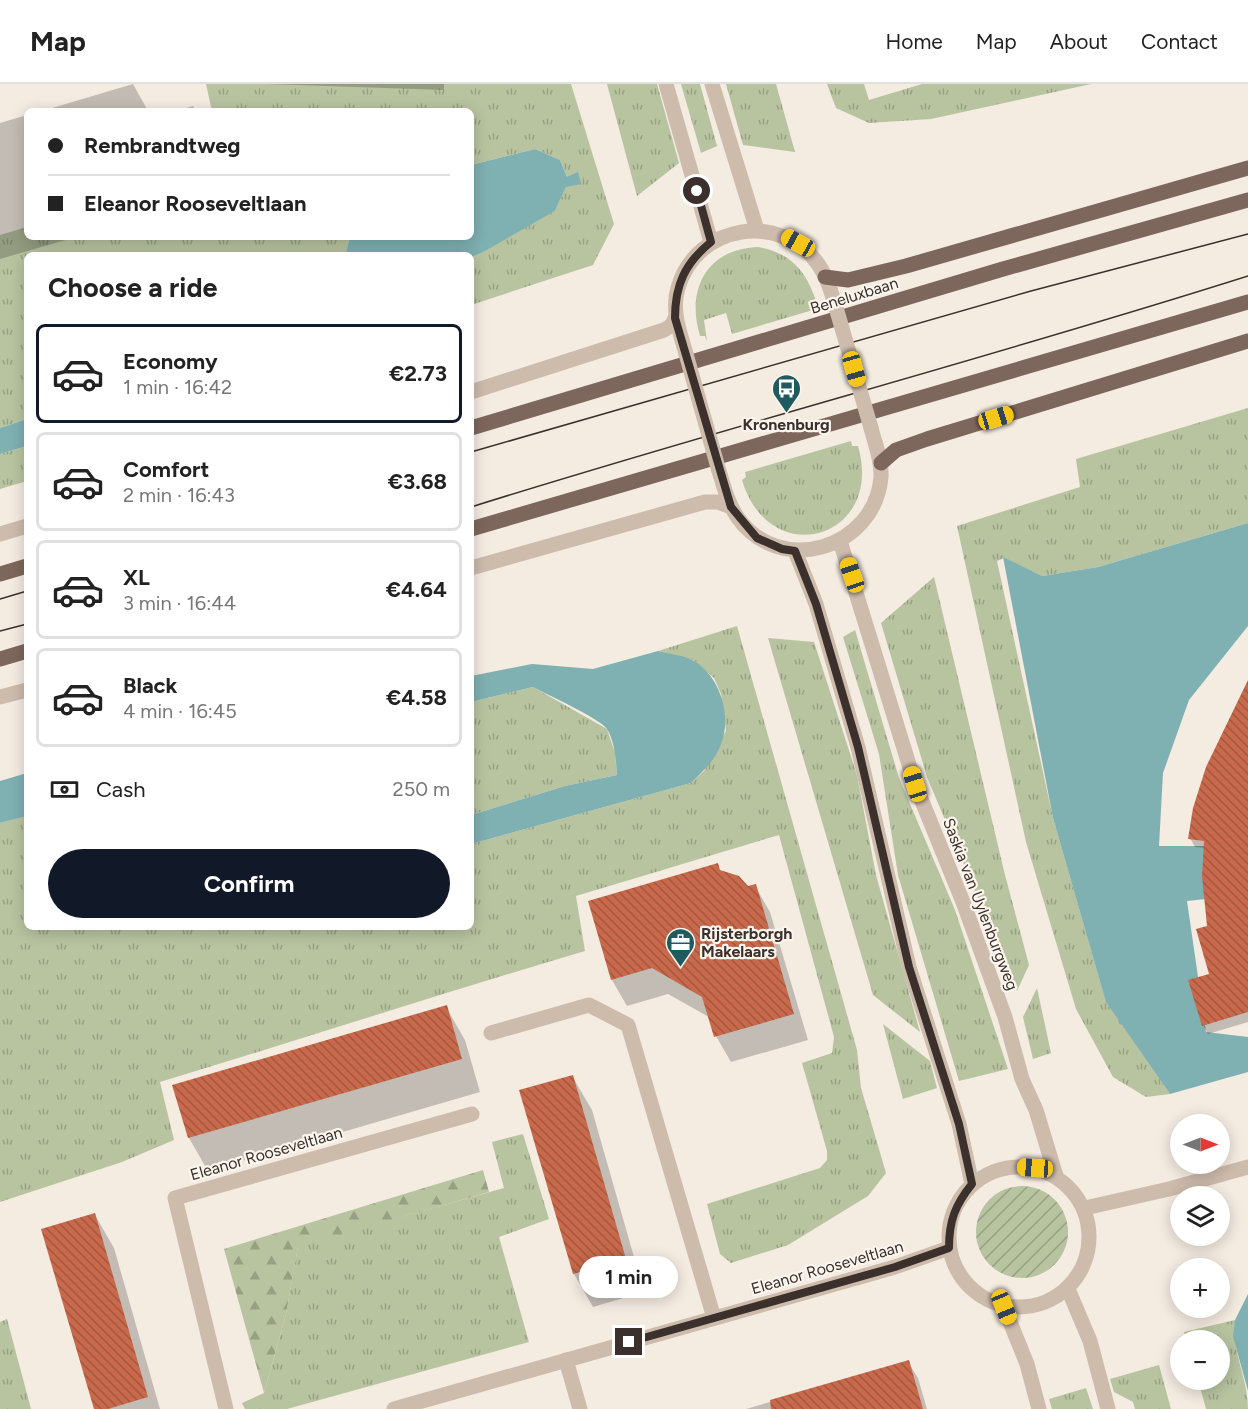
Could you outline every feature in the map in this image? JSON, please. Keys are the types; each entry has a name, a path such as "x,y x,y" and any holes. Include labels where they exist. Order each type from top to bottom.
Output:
{"main road":[{"path":"825,277 848,280 906,266 1248,168"},
{"name":"Beneluxbaan","path":"474,427 992,272 1248,200"},
{"path":"474,528 1248,302"},
{"path":"880,463 896,450 927,439 1248,341"},
{"path":"0,574 24,567"},
{"path":"0,659 24,652"}],"street":[{"path":"666,84 711,242"},
{"path":"712,84 757,230"},
{"path":"757,230 778,234 798,243 818,264 825,277 837,311 880,463 880,478 872,508 853,532 840,541 818,549 795,551 782,549 757,538 742,524 731,507 675,318 677,289 682,275 700,251 711,242 733,232 757,230"},
{"path":"474,391 664,330 672,324 675,318"},
{"path":"474,567 705,502 718,502 731,507"},
{"path":"0,534 24,527"},
{"name":"Saskia van Uylenburgweg","path":"840,541 915,784 1005,1017 1022,1079 1036,1110 1056,1176"},
{"path":"795,551 816,604 858,747 909,967 959,1124 972,1184"},
{"path":"0,697 24,691"},
{"path":"491,1033 589,1005 628,1025 714,1318"},
{"name":"Eleanor Rooseveltlaan","path":"226,1409 176,1198 472,1114"},
{"path":"1013,1166 1035,1168 1056,1176 1073,1190 1084,1208 1090,1237 1084,1266 1068,1289 1049,1302 1027,1308 1004,1307 978,1295 959,1274 949,1248 949,1224 957,1202 972,1184 991,1172 1013,1166"},
{"path":"1084,1208 1169,1189 1248,1167"},
{"name":"Eleanor Rooseveltlaan","path":"394,1409 895,1267 949,1248"},
{"path":"1068,1289 1090,1341 1108,1409"},
{"path":"1004,1307 1027,1364 1039,1409"},
{"path":"566,1360 580,1409"}],"green space":[{"path":"206,84 571,84 614,224 593,265 474,304 474,255 555,211 566,187 567,177 560,160 535,149 474,164 474,108 211,108"},
{"path":"607,84 657,84 679,163 637,196"},
{"path":"681,84 700,84 717,146 701,153"},
{"path":"726,84 776,84 795,152 743,145"},
{"path":"827,84 864,84 869,100 922,84 1091,84 931,119 869,123 836,108"},
{"path":"24,228 24,240 349,240 346,252 24,252 24,420 0,428 0,235"},
{"path":"758,247 789,259 803,273 817,304 812,305 813,310 732,334 726,313 704,320 707,341 705,336 700,336 696,319 698,288 704,275 725,255"},
{"path":"1248,408 1248,523 1098,567 1042,576 1004,558 997,561 1053,818 1106,1001 1170,1094 1146,1097 1113,1077 1076,1009 1026,842 957,526 1080,487 1076,459"},
{"path":"851,441 852,446 858,446 862,478 855,503 841,522 821,532 798,534 776,527 756,509 742,480 746,477 745,472"},
{"path":"24,447 24,482 0,489 0,454"},
{"path":"934,577 1005,875 1029,965 1017,991 927,777 881,623"},
{"path":"737,626 857,1050 861,1088 886,1173 868,1196 788,1245 731,1263 720,1254 707,1204 820,1168 827,1160 827,1151 802,1063 832,1053 834,1037 779,835 576,896 585,951 160,1082 174,1140 122,1162 0,1202 0,823 24,817 24,930 474,930 474,843 691,783 704,771 726,731 721,694 714,678 693,660 658,651"},
{"path":"855,630 899,778 955,910 1008,1069 959,1081 898,875 879,754 843,637"},
{"path":"768,638 814,642 857,775 876,875 920,1032 873,995"},
{"path":"533,687 607,729 615,753 617,775 565,786 474,814 474,701"},
{"path":"1037,988 1051,1053 1033,1059 1023,1017"},
{"path":"883,1024 930,1061 937,1088 903,1099"},
{"path":"523,1134 549,1219 499,1237 529,1342 287,1409 245,1409 242,1403 264,1393 286,1314 298,1246 504,1188 492,1142"},
{"path":"483,1170 489,1192 298,1247 286,1314 264,1393 224,1249"},
{"path":"1022,1186 1040,1189 1055,1199 1065,1214 1068,1232 1065,1250 1055,1265 1040,1275 1022,1278 1004,1275 989,1265 979,1250 976,1232 979,1214 989,1199 1004,1189"},
{"path":"7,1319 31,1409 0,1409 0,1322"},
{"path":"1235,1320 1235,1342 1248,1409 1206,1409 1201,1390 1230,1390 1230,1330 1192,1330"},
{"path":"1159,1365 1171,1409 1135,1409 1133,1402 1114,1392 1110,1379"},
{"path":"1086,1388 1093,1409 1052,1409 1049,1399"}],"water":[{"path":"535,149 560,160 567,177 578,172 581,184 566,187 555,211 474,256 474,252 346,252 349,240 474,240 474,164"},
{"path":"24,420 24,447 0,454 0,428"},
{"path":"1248,523 1248,626 1189,700 1163,773 1159,846 1207,846 1206,899 1187,901 1206,1032 1248,1037 1248,1072 1170,1094 1106,1002 1053,818 1003,557 1042,576 1098,567"},
{"path":"658,651 694,661 712,678 722,701 725,727 716,755 691,783 474,843 474,814 565,786 617,775 612,740 602,724 533,687 474,701 474,675 532,664 593,669"},
{"path":"24,774 24,817 0,823 0,781"},
{"path":"1248,1294 1248,1391 1233,1336 1235,1320"}],"building":[{"path":"1248,680 1248,1012 1202,1026 1188,980 1209,974 1196,929 1207,926 1202,876 1204,841 1188,839 1193,808 1206,767"},
{"path":"718,863 720,870 739,876 748,886 756,884 794,1014 714,1037 702,997 652,968 611,980 588,901"},
{"path":"447,1005 462,1059 188,1138 172,1085"},
{"path":"573,1075 626,1259 573,1274 519,1090"},
{"path":"95,1213 148,1397 108,1409 94,1409 41,1229"},
{"path":"909,1360 923,1409 771,1409 770,1400"}],"tram line":[{"path":"474,451 1031,291 1248,234"},
{"path":"474,506 1248,276"},
{"path":"0,599 24,592"},
{"path":"0,631 24,625"}],"place":[{"name":"Kronenburg","path":"786,414"},
{"name":"Rijsterborgh Makelaars","path":"680,968"}],"route":[{"path":"629,1342 895,1267 949,1248 949,1224 957,1202 972,1184 959,1124 909,967 858,747 816,604 795,551 782,549 757,538 738,519 731,507 675,318 677,289 682,275 690,262 711,242 697,191"}]}
